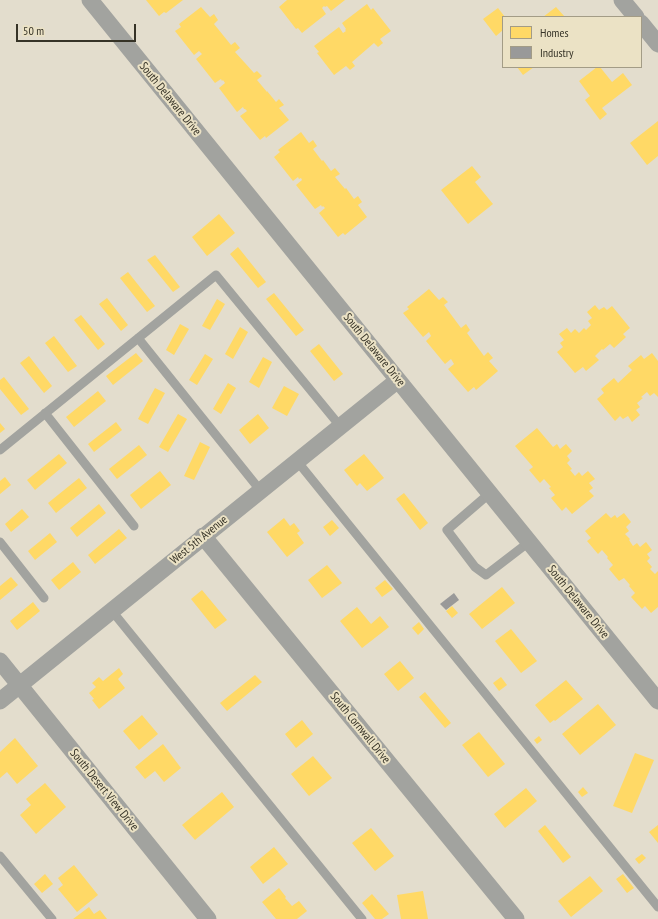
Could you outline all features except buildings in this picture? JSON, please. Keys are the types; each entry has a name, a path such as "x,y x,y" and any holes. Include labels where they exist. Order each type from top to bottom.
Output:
{"street":[{"name":"South Delaware Drive","path":"90,0 658,701"},
{"path":"622,0 635,16"},
{"path":"642,24 658,44"},
{"name":"West 5th Avenue","path":"0,701 398,380"},
{"name":"South Cornwall Drive","path":"203,536 516,919"},
{"name":"South Desert View Drive","path":"0,661 208,919"}],"lane":[{"path":"0,450 216,275 340,426"},
{"path":"138,338 260,490"},
{"path":"45,413 134,526"},
{"path":"297,461 658,907"},
{"path":"490,493 447,530 476,567 486,575 529,542"},
{"path":"0,542 44,598"},
{"path":"112,611 362,919"},
{"path":"0,856 52,919"}]}
